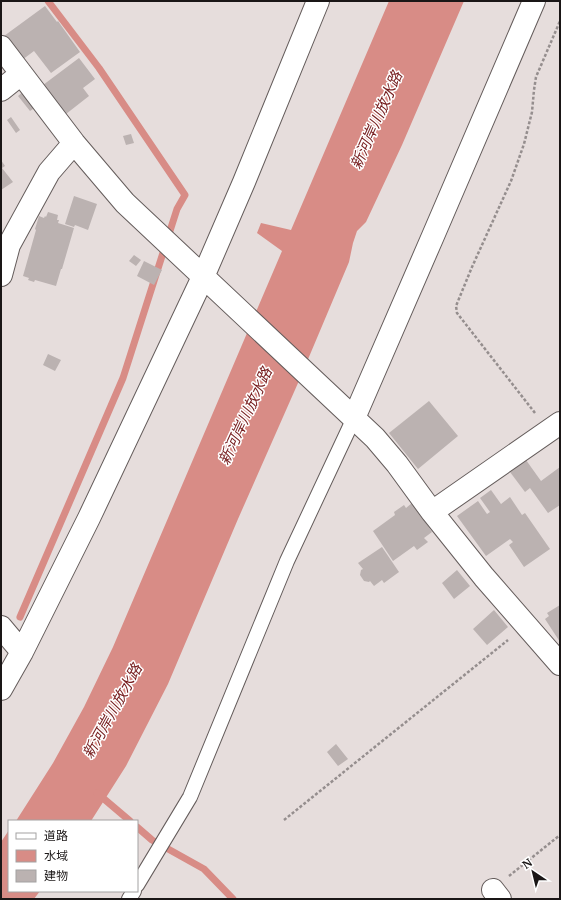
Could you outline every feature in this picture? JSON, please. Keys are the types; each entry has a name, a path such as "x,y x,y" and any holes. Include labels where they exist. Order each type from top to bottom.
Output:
{"street":[{"path":"1,689 22,652 208,282 244,182 318,1"},
{"path":"348,412 433,236 534,1"},
{"path":"1,47 74,143 125,203 375,438 484,576 560,664"},
{"path":"1,90 21,74"},
{"path":"1,275 9,245 49,172 74,143"},
{"path":"432,512 554,427"},
{"path":"1,627 22,652"}],"lane":[{"path":"138,883 190,796 348,412"}],"path":[{"path":"554,427 457,313 456,306 511,181 524,144 532,112 536,77 560,21"},
{"path":"284,820 526,626"},
{"path":"497,894 560,835"}],"water":[{"name":"新河岸川放水路","path":"389,1 464,1 402,145 366,222 357,231 349,262 168,684 126,766 92,820 17,820 53,763 84,707 113,647 282,251 257,233 261,223 291,230"},
{"path":"8,832 8,892 39,892 34,899 1,899 1,842"}],"building":[{"path":"45,6 57,22 58,21 80,52 51,73 34,51 22,60 4,36"},
{"path":"79,58 95,79 83,88 89,96 66,114 43,85"},
{"path":"24,91 36,107 30,111 18,96"},
{"path":"11,117 20,130 16,133 7,120"},
{"path":"131,134 134,143 126,145 123,136"},
{"path":"1,160 5,166 2,168 13,182 1,190"},
{"path":"74,196 97,204 88,230 75,225 74,227 65,224"},
{"path":"48,212 58,215 58,223 74,228 56,286 35,280 34,282 23,276 39,216 44,218"},
{"path":"134,255 141,260 136,266 129,261"},
{"path":"144,261 162,270 154,285 137,276"},
{"path":"48,354 61,360 55,371 43,365"},
{"path":"429,401 458,436 418,469 389,433"},
{"path":"526,460 541,481 560,467 560,505 548,513 530,488 525,492 510,472"},
{"path":"491,490 501,504 510,497 522,515 525,513 550,549 524,567 509,545 513,542 510,539 486,556 457,516 478,501 487,514 490,512 480,498"},
{"path":"412,503 432,532 424,538 428,542 417,550 414,546 393,561 373,531 395,515 394,512 404,505 406,508"},
{"path":"382,547 399,572 384,583 382,580 374,586 370,581 364,581 360,575 361,570 363,569 358,563"},
{"path":"457,570 470,586 454,599 442,583"},
{"path":"560,605 560,642 545,619 549,616 547,613"},
{"path":"494,610 508,627 487,645 473,629"},
{"path":"336,744 348,759 338,766 327,752"}],"waterway":[{"path":"20,617 123,378 177,209 185,195 99,68 48,1"},
{"path":"97,793 129,820"},
{"path":"138,828 152,840 204,869 233,899"}]}
